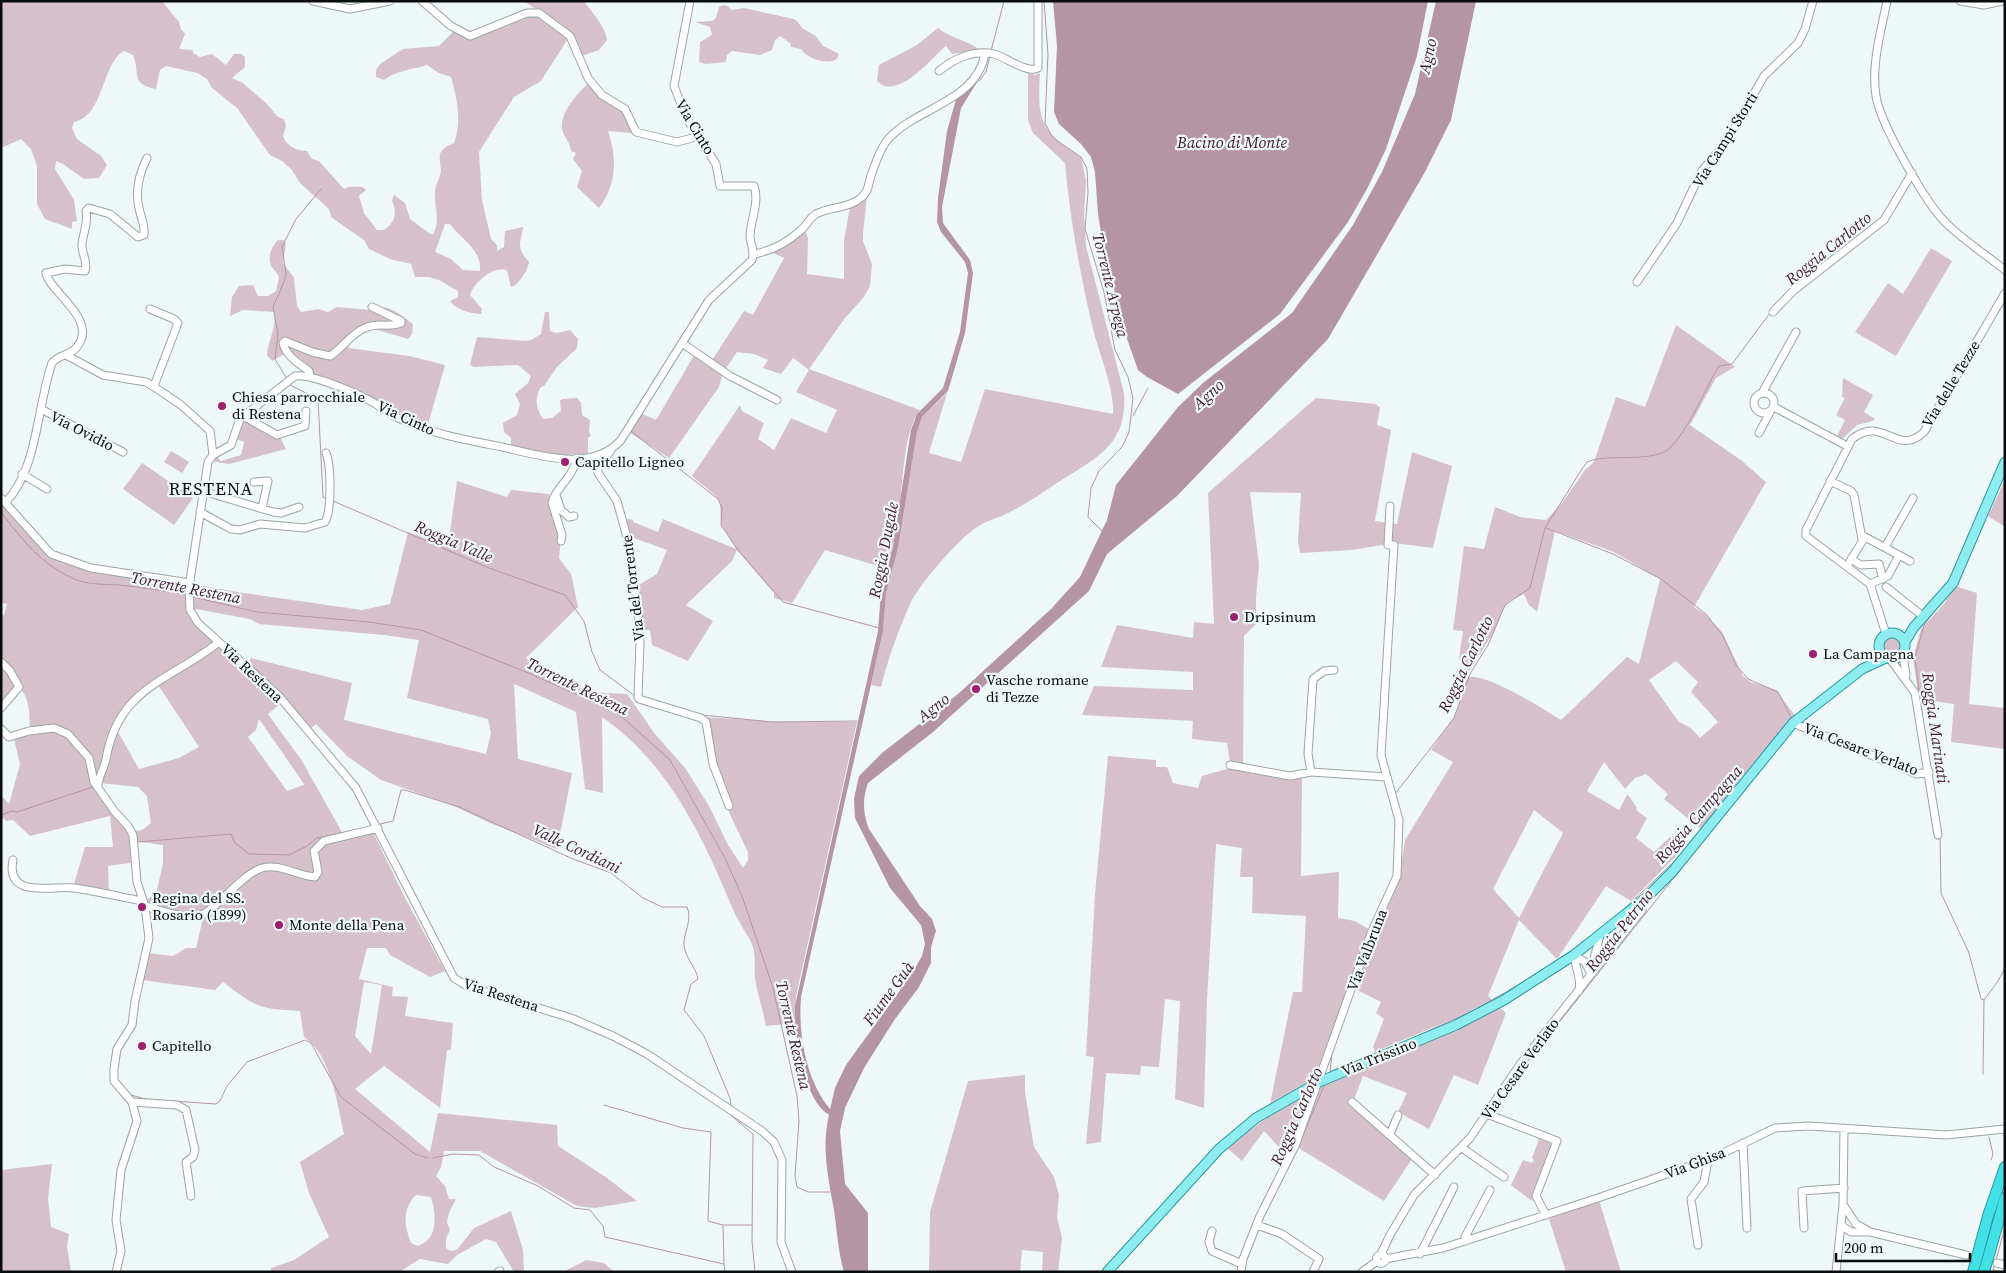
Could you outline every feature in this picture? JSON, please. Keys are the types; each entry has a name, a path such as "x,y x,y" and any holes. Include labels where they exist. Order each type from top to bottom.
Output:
{"highway":[{"path":"1984,1272 1993,1217 2005,1167"},
{"path":"1973,1272 1993,1217 2005,1198"}],"main road":[{"path":"1862,669 1888,658 1902,655 1905,642 1914,628 1956,576 2005,462"},
{"path":"1862,669 1879,648 1880,640 1886,634 1914,628"},
{"path":"1897,633 1905,642"},
{"path":"1879,648 1888,658"},
{"name":"Via Cesare Verlato","path":"1559,966 1637,905 1673,870 1793,723 1862,669"},
{"name":"Via Trissino","path":"1107,1272 1219,1149 1256,1118 1299,1091 1456,1026 1559,966"}],"street":[{"path":"313,1 350,9 390,1"},
{"path":"422,1 452,26 470,36 527,14 539,13 570,36 588,78 602,95 625,109 636,132 677,142 700,136"},
{"name":"Via Cinto","path":"690,1 674,86 686,117 700,136 716,164 720,186 754,186 756,196 750,232 754,254"},
{"path":"939,71 952,60 989,53 1028,69 1038,68 1038,1"},
{"name":"Via Campi Storti","path":"1637,282 1677,223 1701,172 1727,141 1764,76 1798,43 1805,29 1813,1"},
{"path":"1886,1 1878,41 1876,95 1889,131 1912,174 1946,224 2005,270"},
{"path":"1960,1 1990,3 2002,1"},
{"path":"611,449 621,440 709,300 752,260 754,254 767,252 780,245 800,231 816,214 847,206 862,198 868,191 871,174 888,139 905,125 969,85 982,69 989,53"},
{"path":"146,158 137,185 138,205 143,219 144,235 138,237 110,214 89,208 86,211 87,228 82,244 86,266 85,271 65,269 48,272 46,276 71,306 81,326 80,342 66,355 58,358 52,364 28,460 12,495 3,500 51,554 91,568 190,585"},
{"path":"1773,312 1794,292 1884,220 1912,174"},
{"name":"Via delle Tezze","path":"1870,584 1806,536 1806,530 1852,439 1864,431 1876,430 1903,441 1919,436 2005,293"},
{"path":"326,453 330,477 328,515 325,522 304,528 260,524 240,530 231,529 200,512 208,462 214,454 231,445 237,425 243,416 295,376 310,377 309,371 285,349 283,343 285,341 312,352 330,356 341,349 349,339 363,328 377,324 401,323 401,321 372,307"},
{"path":"150,309 174,319 178,323 154,386"},
{"path":"1796,332 1762,393 1754,399 1755,409 1763,414 1772,410 1847,446"},
{"path":"682,342 730,376 778,400"},
{"path":"66,355 102,375 146,382 154,386 181,405 210,431 214,454"},
{"name":"Via Cinto","path":"310,377 368,400 401,419 431,432 539,456 576,458 594,456 611,449"},
{"path":"1759,433 1772,410 1772,396 1762,393"},
{"name":"Via Ovidio","path":"41,409 124,452"},
{"path":"243,416 277,435 305,426 306,411"},
{"name":"Via del Torrente","path":"611,449 611,452 598,467 598,473 617,500 628,541 638,607 640,643 638,696 639,699 701,718 706,722 713,764 729,806"},
{"path":"561,541 562,535 552,502 570,477 576,458"},
{"path":"22,474 47,489"},
{"path":"254,482 268,481 262,508"},
{"path":"1830,481 1851,491 1854,495 1862,539 1847,566"},
{"path":"203,491 281,513 299,507"},
{"path":"556,495 564,515 574,516"},
{"path":"1885,547 1912,498"},
{"name":"Via Valbruna","path":"1212,1232 1209,1242 1212,1251 1241,1268 1257,1225 1295,1146 1372,931 1397,876 1399,820 1381,755 1394,546 1388,545 1390,506"},
{"name":"Via Restena","path":"200,512 190,585 190,604 193,617 278,695 356,788 378,828 443,960 454,978 467,986 578,1020 633,1045 754,1125 774,1142 782,1160 782,1242 792,1272"},
{"path":"1862,539 1868,537 1910,561"},
{"path":"1886,634 1870,584 1888,576 1899,555"},
{"path":"1851,559 1861,565 1879,564 1883,579"},
{"path":"1886,587 1924,617"},
{"path":"98,788 98,782 110,742 133,700 141,692 189,664 219,642"},
{"name":"Via Cesare Verlato","path":"1902,655 1909,682"},
{"name":"Via Cesare Verlato","path":"1888,658 1909,682 1915,693 1938,835"},
{"path":"1,662 10,671 19,687 1,708"},
{"path":"1311,772 1308,754 1313,678 1324,671 1334,670"},
{"name":"Via Cesare Verlato","path":"1793,723 1917,774 1929,772"},
{"path":"1,729 10,737 29,731 54,728 64,730 89,758 94,782 131,830 137,882 144,904 149,938 137,991 132,1025 117,1049 114,1069 116,1084 132,1102 137,1121 122,1170 116,1220 121,1250 116,1272"},
{"path":"1230,765 1290,776 1311,772 1387,777"},
{"path":"13,860 11,869 14,877 20,883 33,888 74,888 189,916 200,916 242,880 263,868 280,868 315,876 318,872 314,851 324,841 378,828"},
{"name":"Via Cesare Verlato","path":"1362,1272 1381,1258 1406,1207 1435,1174 1462,1148 1516,1070 1642,910 1637,905"},
{"name":"Via Cesare Verlato","path":"1590,974 1600,935"},
{"path":"1574,955 1588,966 1590,974"},
{"path":"1574,955 1576,970 1580,980 1579,991"},
{"path":"1559,966 1576,970"},
{"path":"132,1102 177,1105 186,1110 195,1150 194,1157 186,1162 191,1196"},
{"path":"1352,1102 1435,1174"},
{"path":"1487,1114 1557,1141 1536,1196 1546,1215"},
{"path":"1390,1134 1398,1115"},
{"name":"Via Ghisa","path":"1381,1258 1420,1254 1546,1215 1708,1160 1767,1131 1783,1126 1844,1128 1929,1135 1969,1134 2005,1129"},
{"path":"1836,1272 1842,1226 1844,1128"},
{"path":"1743,1143 1747,1228"},
{"path":"1462,1148 1504,1177"},
{"path":"1698,1245 1691,1199 1704,1182 1708,1160"},
{"path":"1420,1254 1454,1187"},
{"path":"1804,1228 1802,1191 1844,1188"},
{"path":"1466,1241 1465,1238 1490,1190"},
{"path":"1843,1205 1856,1224 1870,1232 1966,1255"},
{"path":"1842,1226 1856,1224"},
{"path":"1257,1225 1282,1234 1319,1259 1313,1272"},
{"path":"1842,1226 1849,1231 1857,1233 1870,1232"},
{"path":"1840,1248 1850,1236 1857,1233"},
{"path":"1997,1263 2005,1264"}],"shaded area":[{"path":"1,1 162,1 179,22 185,34 179,49 193,50 193,53 200,57 212,54 226,65 234,54 241,54 245,57 245,67 232,78 243,83 267,104 278,117 284,119 286,126 283,136 289,145 299,150 307,151 312,159 319,161 343,188 362,187 366,190 359,196 364,213 377,230 384,230 393,220 395,209 392,200 394,195 405,203 410,219 430,234 433,234 437,224 435,192 441,173 440,153 454,143 458,127 457,101 451,77 439,73 427,65 399,72 384,80 376,77 376,70 380,64 403,49 439,46 455,30 465,37 534,11 569,37 541,81 514,97 479,152 482,200 491,239 497,245 497,251 504,247 505,231 523,227 520,246 522,253 529,262 523,277 514,286 511,287 507,270 502,269 490,273 480,280 470,295 482,309 481,314 460,309 450,301 458,297 458,291 439,280 429,277 415,277 411,264 390,259 369,249 364,240 331,217 329,209 300,183 292,170 282,161 270,155 237,108 212,88 207,79 197,73 166,66 160,70 156,89 148,87 139,81 133,55 124,51 117,57 92,110 74,122 72,128 77,139 101,156 107,165 99,178 84,179 56,161 55,169 74,200 77,221 72,222 72,229 45,219 37,204 37,166 31,149 21,139 1,148","holes":["445,224 450,224 470,245 478,257 480,271 463,270 451,259 435,252"]},
{"path":"524,1 584,1 601,24 607,40 599,50 581,56 559,25"},
{"path":"723,5 728,6 731,10 744,8 794,19 802,28 816,36 823,46 839,54 837,59 823,61 808,56 801,49 791,47 790,43 780,36 775,40 772,50 760,55 732,51 727,55 726,62 706,64 699,62 700,42 712,35 710,27 695,22 712,21 716,18 719,7"},
{"path":"938,28 980,50 952,54 946,46 923,68 903,82 894,86 885,86 877,81 879,65 917,45"},
{"path":"1028,72 1035,75 1040,73 1039,102 1044,123 1057,140 1081,157 1086,181 1084,214 1086,246 1124,393 1124,411 1121,426 1115,438 1096,458 1027,502 977,527 950,551 930,574 910,604 901,624 881,687 871,685 883,631 886,593 898,548 917,432 922,417 947,393 929,453 961,462 985,389 1113,414 1112,394 1093,329 1080,267 1065,163 1033,133 1028,120"},
{"path":"589,82 609,98 620,110 631,133 608,131 613,151 614,171 609,190 599,208 577,187 582,171 573,159 576,153 571,151 562,129 562,122 567,109"},
{"path":"867,196 863,241 872,264 870,286 809,369 920,410 914,419 907,444 899,512 888,569 825,550 792,603 774,598 774,593 737,550 732,561 686,605 713,621 688,661 652,645 650,630 642,630 637,586 657,574 667,550 626,535 624,518 633,520 633,522 658,532 663,519 736,549 721,524 720,502 716,496 692,476 740,405 742,411 764,423 758,439 774,450 791,418 826,433 837,410 796,392 809,370 793,358 781,374 763,368 768,360 754,354 737,352 723,373 719,387 669,458 629,432 640,413 656,420 696,352 710,363 744,311 753,315 784,258 773,253 756,254 774,245 803,225 808,238 807,274 844,279 844,241 850,207"},
{"path":"278,240 284,240 286,244 283,263 294,278 297,306 301,312 318,309 328,312 337,307 370,310 376,307 388,308 413,324 412,334 408,339 371,328 353,338 348,348 409,356 445,365 427,428 316,375 288,352 272,361 267,355 275,318 274,312 243,310 230,316 232,297 239,286 253,285 258,296 268,296 276,291 279,277 270,264 270,256"},
{"path":"1931,248 1952,261 1896,356 1855,332 1888,283 1903,294"},
{"path":"545,312 549,312 550,331 556,333 570,330 578,339 577,348 557,367 544,386 541,387 537,395 537,407 543,419 552,418 561,411 560,401 562,399 577,398 581,403 582,415 590,420 589,432 591,436 588,438 588,454 548,455 511,447 511,438 504,432 503,423 517,415 520,404 515,394 528,383 531,376 518,365 474,367 470,365 477,337 531,340 541,334"},
{"path":"1676,325 1735,367 1716,378 1690,425 1742,461 1766,482 1694,607 1705,614 1722,632 1743,676 1751,682 1776,690 1796,717 1741,778 1701,829 1664,799 1668,794 1646,774 1635,778 1625,789 1604,762 1587,791 1619,810 1627,795 1629,796 1637,808 1636,810 1647,818 1636,838 1654,852 1670,837 1684,848 1631,901 1606,886 1557,959 1519,920 1488,996 1492,1000 1375,1052 1373,1047 1384,1019 1376,1013 1381,1002 1353,988 1400,875 1405,840 1453,762 1431,750 1456,714 1467,677 1476,677 1501,686 1561,720 1627,657 1639,664 1660,579 1614,552 1555,531 1537,612 1529,605 1524,594 1509,601 1504,607 1495,630 1468,673 1459,658 1463,631 1453,630 1464,546 1484,549 1495,507 1520,517 1546,520 1562,503 1585,470 1594,462 1616,397 1645,407","holes":["1676,661 1698,682 1691,692 1718,722 1700,738 1692,729 1678,721 1649,680","1534,810 1563,833 1519,918 1493,889"]},
{"path":"1843,378 1873,395 1864,412 1875,419 1857,425 1842,439 1837,436 1845,420 1836,415 1845,398 1842,397"},
{"path":"1316,398 1375,404 1380,407 1377,425 1391,430 1375,521 1397,524 1412,452 1452,466 1433,548 1394,543 1352,550 1300,553 1298,541 1301,493 1250,492 1259,565 1256,624 1244,636 1243,764 1230,762 1227,743 1192,739 1193,721 1082,715 1094,686 1193,690 1193,672 1101,667 1117,625 1193,638 1194,622 1214,624 1208,493"},
{"path":"244,419 280,437 286,449 229,464 211,461 216,456 221,461 241,455 244,442 237,439 239,428"},
{"path":"171,451 189,462 182,473 164,462"},
{"path":"142,463 193,498 174,525 123,489"},
{"path":"2005,480 2005,527 1988,516"},
{"path":"457,481 507,497 511,490 549,494 550,508 561,536 559,558 571,574 578,607 526,658 588,692 627,694 655,734 685,768 709,806 728,845 743,868 748,860 748,852 727,808 714,774 708,756 702,717 784,722 857,722 796,996 795,1023 766,1026 755,978 752,944 735,914 697,832 666,780 647,757 626,736 602,717 603,793 585,789 576,712 514,684 518,759 572,773 557,849 490,823 452,805 381,780 347,756 316,724 310,729 285,700 268,714 302,761 343,834 372,830 405,898 445,971 430,977 390,955 386,948 367,948 359,979 393,987 392,996 408,997 405,1016 453,1023 451,1050 447,1050 440,1108 384,1066 355,1089 430,1152 438,1113 557,1125 558,1146 607,1178 637,1201 595,1208 577,1206 480,1151 444,1151 441,1167 436,1176 445,1186 449,1199 456,1199 447,1222 450,1230 446,1238 446,1248 450,1251 457,1250 474,1228 511,1211 523,1250 524,1272 514,1272 496,1242 486,1239 457,1255 448,1264 420,1259 399,1272 271,1272 271,1268 294,1260 329,1237 309,1193 300,1162 344,1134 332,1081 321,1056 304,1037 300,1011 266,1008 258,1005 243,997 223,982 215,990 142,980 148,953 173,956 186,948 196,948 203,918 196,918 141,903 156,894 163,864 163,845 134,841 137,862 108,866 109,893 73,887 85,847 113,847 110,816 30,836 13,820 6,821 4,818 1,820 1,795 9,804 20,764 14,739 30,732 26,697 19,687 1,706 1,616 4,615 7,604 1,603 1,496 45,545 75,563 237,592 362,610 390,604 408,532 448,547","holes":["196,609 250,619 259,624 419,640 407,698 488,719 491,733 486,754 344,720 352,683 251,658 248,664 198,618 194,612","158,685 199,747 179,758 139,769 118,732 138,698","259,719 304,785 287,791 248,737 256,730","100,783 138,787 147,796 151,823 142,830 133,831 132,826 100,789","364,982 382,985 371,1054 355,1036","416,1195 431,1197 435,1218 433,1232 425,1243 418,1246 411,1243 407,1230 406,1212"]},
{"path":"1955,586 1977,593 1969,704 2005,708 2005,749 1951,742 1954,704 1919,699 1913,658 1921,629 1944,604"},
{"path":"1892,635 1900,638 1903,646 1900,654 1892,657 1884,654 1881,646 1884,638"},
{"path":"1108,756 1156,760 1156,767 1167,767 1173,783 1198,788 1202,776 1230,768 1302,777 1301,876 1339,872 1338,918 1355,921 1370,930 1316,1078 1270,1104 1293,992 1302,992 1306,916 1252,913 1253,877 1240,877 1242,848 1216,844 1207,1000 1204,1108 1175,1099 1180,1001 1165,999 1159,1067 1141,1066 1140,1075 1106,1073 1101,1142 1086,1144 1094,1057 1086,1056 1095,894"},
{"path":"1499,1007 1506,1013 1478,1085 1454,1075 1429,1129 1398,1112 1407,1093 1363,1076 1353,1102 1414,1156 1384,1201 1294,1145 1287,1156 1264,1131 1242,1161 1227,1148 1264,1120 1319,1086"},
{"path":"1025,1075 1025,1092 1034,1147 1054,1177 1059,1195 1057,1217 1062,1238 1058,1272 1042,1272 1043,1252 1022,1250 1020,1272 929,1272 930,1212 968,1081"},
{"path":"1539,1139 1554,1145 1532,1201 1511,1185 1523,1160 1532,1163 1534,1160 1532,1158"},
{"path":"52,1164 48,1198 51,1227 69,1234 67,1246 71,1272 1,1272 1,1170"},
{"path":"1599,1200 1621,1272 1566,1272 1549,1219"},
{"path":"586,1260 604,1263 614,1272 563,1272"}],"water":[{"name":"Bacino di Monte","path":"1053,1 1428,1 1417,56 1386,149 1367,189 1348,222 1280,314 1178,394 1138,370 1125,333 1103,245 1098,214 1095,172 1091,157 1081,144 1059,124 1054,112 1057,46"},
{"name":"Agno","path":"1436,1 1476,1 1451,120 1425,172 1328,339 1177,496 1107,554 1089,591 933,732 868,783 864,806 865,818 869,829 920,906 932,919 936,931 931,947 931,963 919,987 895,1019 864,1068 845,1108 840,1131 845,1184 868,1213 868,1272 844,1272 827,1168 826,1136 829,1115 820,1107 813,1095 802,1065 796,1033 795,1006 878,631 881,592 893,547 911,430 917,414 943,388 960,332 968,273 965,262 941,232 937,222 938,198 947,131 957,96 981,76 961,108 942,207 943,223 970,260 973,273 965,333 948,391 922,417 917,432 898,548 886,593 883,631 801,997 800,1012 805,1056 815,1085 830,1109 835,1088 846,1065 911,975 922,956 925,944 921,925 890,888 855,818 854,799 859,776 882,753 958,694 1051,609 1080,577 1107,520 1116,485 1178,407 1203,383 1292,313 1353,225 1382,172 1415,94"}],"waterway":[{"name":"Roggia Dugale","path":"991,51 1004,1"},
{"name":"Torrente Arpega","path":"1044,1 1048,54 1045,123 1053,138 1081,157 1087,169 1088,192 1085,229 1104,292 1115,350 1128,377 1133,398 1129,432 1122,447 1099,471 1091,488 1088,517 1103,532"},
{"name":"Roggia Dugale","path":"979,81 986,72 990,55"},
{"name":"Roggia Valle","path":"287,379 275,359 278,334 273,307 286,273 282,247 296,219 321,189"},
{"name":"Roggia Carlotto","path":"1395,794 1454,718 1470,674 1488,645 1505,605 1530,588 1545,528 1587,462 1604,458 1654,455 1670,448 1685,428 1719,366 1732,364 1770,313"},
{"name":"Roggia Valle","path":"290,385 318,399 323,497 327,499"},
{"path":"1133,416 1148,388"},
{"path":"632,432 718,499 722,508 721,525 738,550 783,602 879,628"},
{"name":"Roggia Valle","path":"333,501 489,568 565,595 584,621 592,652 600,670 635,696"},
{"name":"Torrente Restena","path":"1,512 34,552 54,568 77,580 92,584 119,585 187,595"},
{"name":"Roggia Marinati","path":"1970,555 1983,524"},
{"name":"Roggia Campagna","path":"1546,528 1613,554 1661,579 1706,614 1723,636 1736,665 1748,679 1778,692 1791,718"},
{"name":"Torrente Restena","path":"193,597 257,612 369,622 421,630 526,672 605,707 622,717 670,760 725,858 742,896 773,988 797,1096 799,1121 795,1176 797,1187 808,1192 830,1192"},
{"name":"Roggia Marinati","path":"1925,736 1915,658 1924,625 1939,605"},
{"name":"Roggia Valle","path":"702,715 772,722 857,721"},
{"name":"Valle Cordiani","path":"1,815 12,811 17,812 93,787 94,789"},
{"name":"Valle Cordiani","path":"380,824 393,821 401,790 405,790 459,807 573,859 611,873 643,898 662,907 687,907 689,917 684,946 698,979 691,984 684,1010 704,1036 730,1098 731,1106"},
{"name":"Valle Cordiani","path":"98,794 107,807"},
{"name":"Roggia Marinati","path":"1936,799 1939,822"},
{"name":"Roggia Petrino","path":"1557,1025 1723,816"},
{"name":"Valle Cordiani","path":"138,842 231,834 235,843 249,854 289,855 307,846 317,838 373,826"},
{"name":"Roggia Marinati","path":"1940,836 1941,893 1969,953 1981,999 1984,1000"},
{"name":"Roggia Carlotto","path":"1401,851 1402,840"},
{"name":"Roggia Campagna","path":"1620,913 1681,855"},
{"name":"Roggia Campagna","path":"1559,960 1592,935"},
{"path":"1983,1074 1984,1000 2005,968"},
{"name":"Roggia Campagna","path":"1402,1043 1476,1009 1522,983"},
{"path":"131,1095 145,1099 216,1104 220,1101 227,1086 247,1062 305,1040 311,1043 341,1097 415,1154 428,1158"},
{"name":"Roggia Campagna","path":"1331,1071 1383,1051"},
{"name":"Roggia Carlotto","path":"1330,1073 1332,1053"},
{"name":"Roggia Carlotto","path":"1300,1142 1325,1084"},
{"path":"604,1105 683,1128 711,1132 708,1221 723,1225 752,1225"},
{"name":"Valle Cordiani","path":"733,1117 753,1134 752,1241 755,1272"},
{"path":"1989,1137 1993,1154 1991,1160"},
{"path":"433,1158 453,1154 479,1155 494,1167 538,1186 574,1208 590,1210 603,1226 605,1237 724,1264 725,1272"},
{"path":"723,1226 724,1264"},
{"path":"1996,1260 2005,1227"},
{"path":"1994,1266 1993,1270 2001,1272"}],"place":[{"name":"Chiesa parrocchiale di Restena","path":"222,406"},
{"name":"Capitello Ligneo","path":"565,462"},
{"name":"Dripsinum","path":"1234,617"},
{"name":"La Campagna","path":"1813,654"},
{"name":"Vasche romane di Tezze","path":"976,689"},
{"name":"Regina del SS. Rosario (1899)","path":"142,907"},
{"name":"Monte della Pena","path":"279,925"},
{"name":"Capitello","path":"142,1046"}],"district":[{"name":"RESTENA","path":"211,489"}],"water label":[{"name":"Fiume Guà","path":"888,993"}]}
